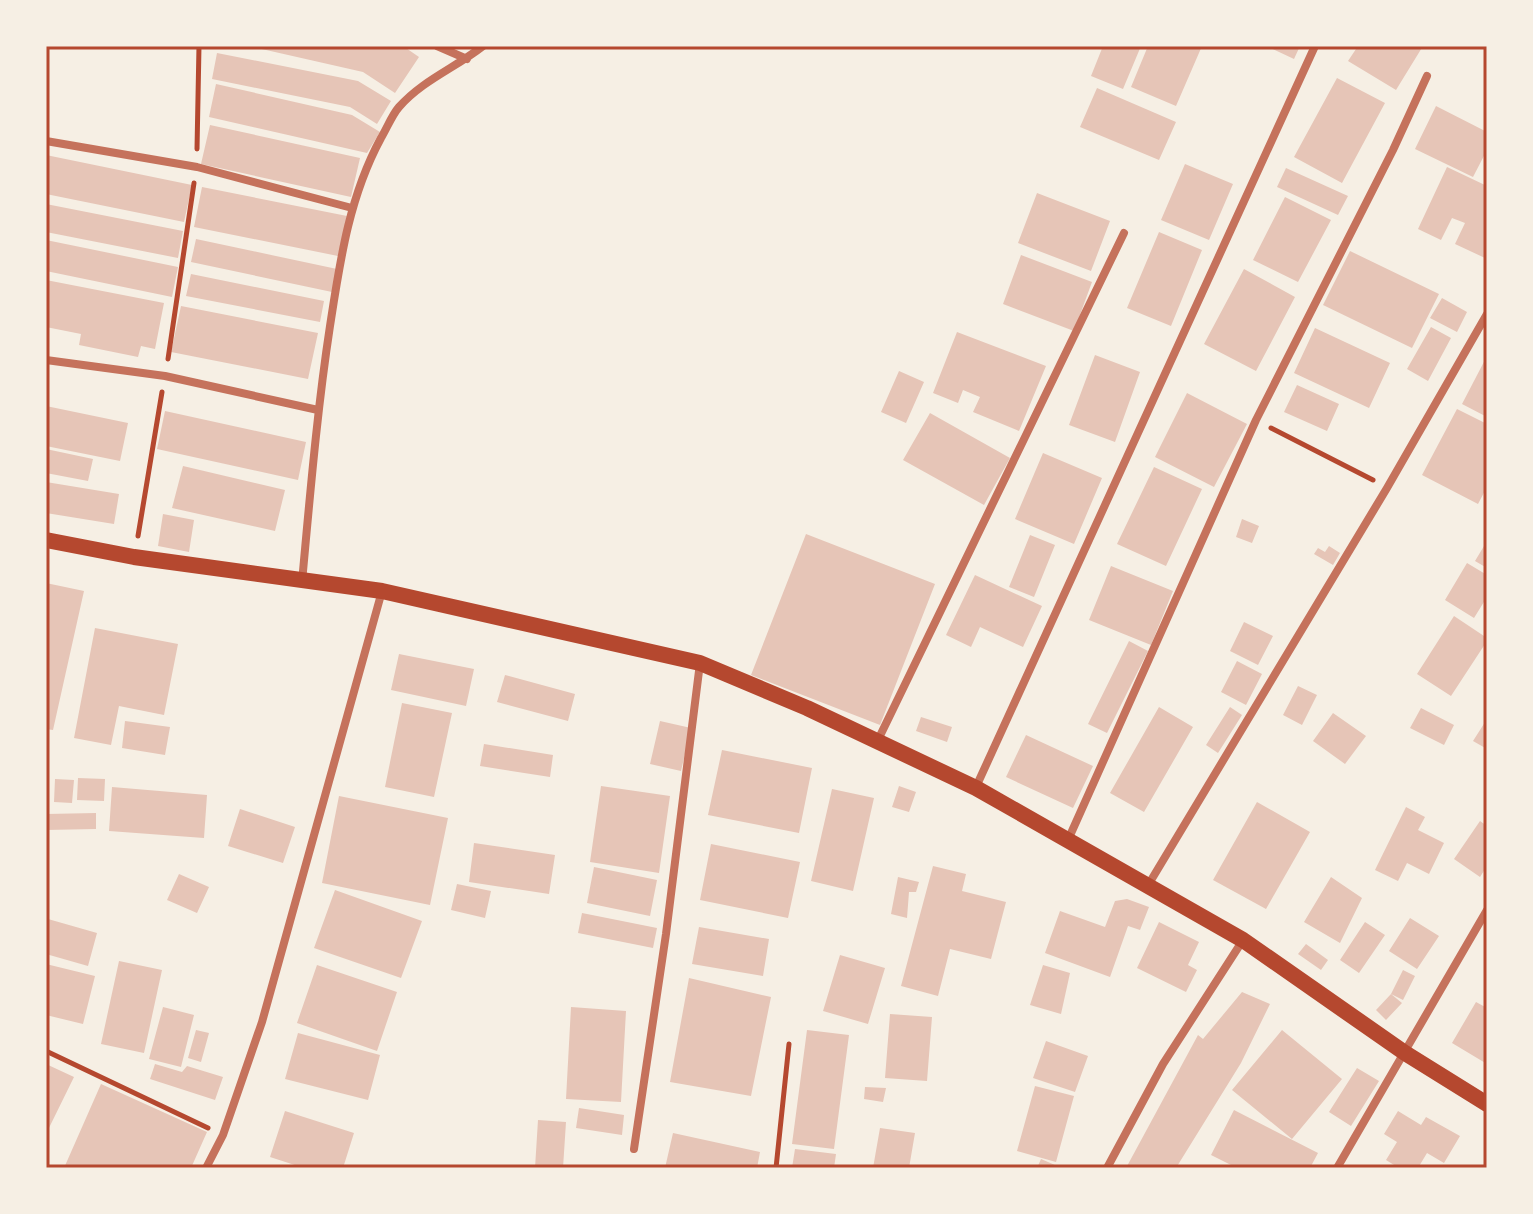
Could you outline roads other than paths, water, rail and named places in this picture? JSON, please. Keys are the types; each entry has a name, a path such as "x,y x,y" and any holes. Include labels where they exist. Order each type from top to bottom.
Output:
{"main road":[{"path":"46,540 134,557 382,591 700,663 878,740 976,788 1243,940 1405,1053 1487,1104"}],"street":[{"path":"437,46 467,59"},
{"path":"302,582 318,410 337,278 352,208 373,153 397,109 429,80 467,59 483,46"},
{"path":"976,788 1315,46"},
{"path":"1068,840 1256,420 1386,164 1427,76"},
{"path":"46,141 197,167 352,208"},
{"path":"878,740 1124,233"},
{"path":"1146,887 1387,488 1487,314"},
{"path":"46,360 165,376 318,410"},
{"path":"206,1168 223,1135 262,1022 382,591"},
{"path":"634,1149 666,934 700,663"},
{"path":"1337,1168 1487,910"},
{"path":"1107,1168 1163,1064 1243,940"}]}
